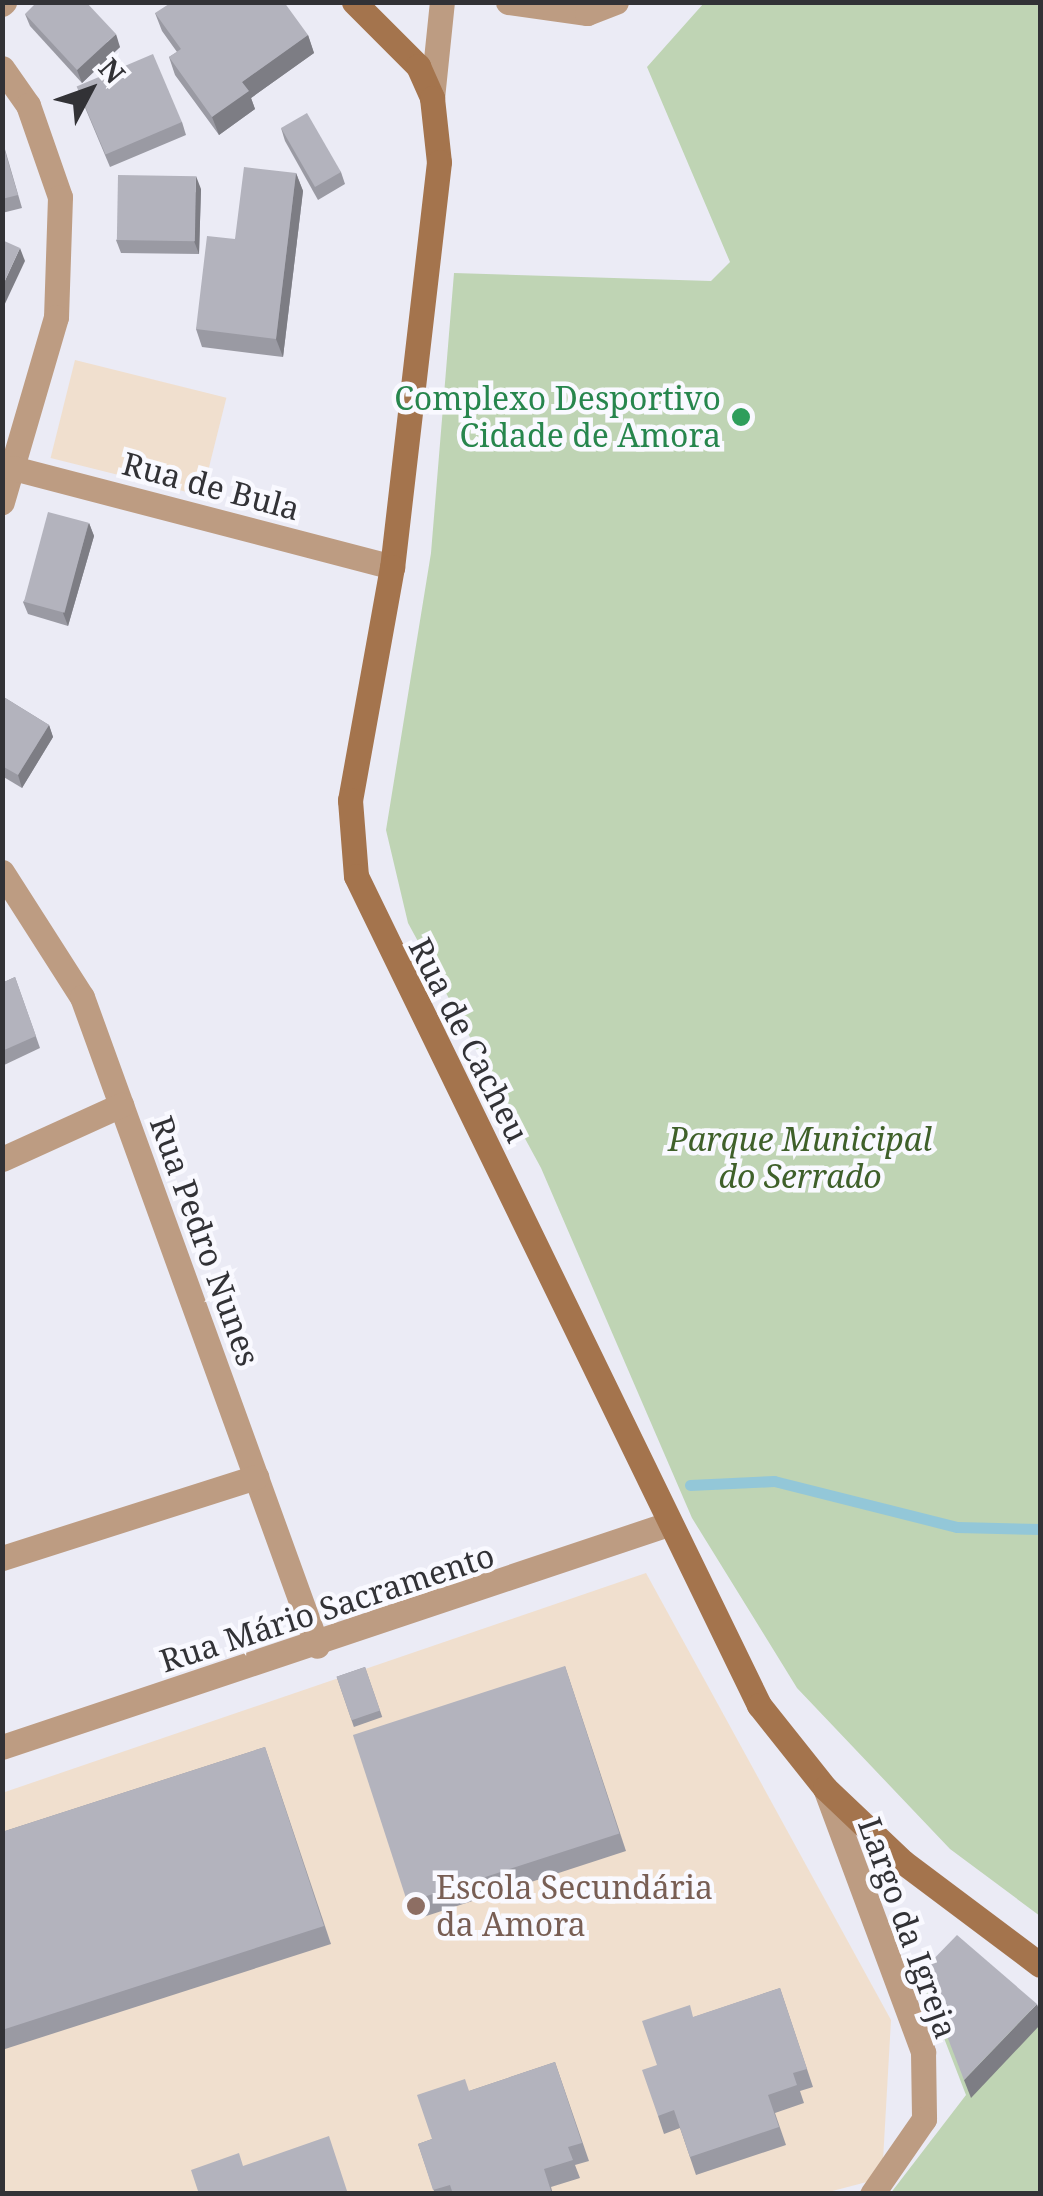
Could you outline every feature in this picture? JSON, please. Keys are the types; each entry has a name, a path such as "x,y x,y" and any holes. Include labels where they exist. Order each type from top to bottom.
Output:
{"main road":[{"name":"Rua de Cacheu","path":"354,2 400,40 432,98 440,162 392,568 350,800 356,876 758,1705 825,1788 903,1862 1040,1965"}],"street":[{"path":"432,98 442,2"},
{"path":"508,2 587,13 616,2"},
{"path":"2,68 28,106 60,197 56,317 2,502"},
{"name":"Rua de Bula","path":"13,468 392,568"},
{"name":"Rua Pedro Nunes","path":"2,872 82,996 317,1646"},
{"path":"2,1159 121,1104"},
{"path":"2,1558 256,1476"},
{"name":"Rua Mário Sacramento","path":"2,1747 317,1646 668,1524"},
{"name":"Largo da Igreja","path":"825,1788 923,2052 924,2119 900,2166 872,2194"}],"shaded area":[{"path":"75,360 226,398 202,496 51,458"},
{"name":"Escola Secundária da Amora","path":"646,1573 891,2020 882,2178 821,2194 3,2193 2,1793"}],"green space":[{"name":"Parque Municipal do Serrado","path":"704,3 1040,3 1040,1916 950,1849 797,1688 692,1518 541,1168 408,923 386,830 431,553 454,273 711,281 730,262 647,67"},
{"path":"958,1949 1040,2019 1040,2193 890,2194 966,2095 925,1989"}],"building":[{"path":"37,2 86,2 116,34 77,70 25,14"},
{"path":"172,2 284,2 308,35 242,82 249,91 212,117 169,57 181,49 155,13"},
{"path":"153,54 182,122 106,155 77,86"},
{"path":"307,113 341,172 315,187 281,128"},
{"path":"2,141 18,195 2,199"},
{"path":"244,167 296,173 276,339 196,329 207,236 235,239"},
{"path":"118,175 196,176 195,241 117,240"},
{"path":"2,240 20,248 2,287"},
{"path":"48,512 89,523 64,613 24,602"},
{"path":"2,696 49,725 18,775 2,766"},
{"path":"15,977 36,1036 2,1051 2,983"},
{"path":"565,1666 619,1833 407,1902 353,1735"},
{"path":"365,1667 380,1710 352,1720 337,1677"},
{"path":"265,1747 324,1926 2,2030 2,1832"},
{"path":"957,1935 1037,2004 964,2080 922,1971"},
{"path":"780,1988 807,2069 793,2073 797,2085 768,2095 779,2127 690,2157 674,2110 658,2116 642,2070 657,2065 642,2021 690,2005 693,2017"},
{"path":"555,2062 582,2143 568,2147 573,2160 544,2169 552,2194 453,2194 450,2185 433,2190 418,2144 432,2139 417,2095 465,2079 469,2091"},
{"path":"329,2136 348,2194 199,2194 191,2170 239,2153 243,2166"}],"waterway":[{"path":"690,1485 774,1481 957,1527 1040,1529"}],"place":[{"name":"Complexo Desportivo Cidade de Amora","path":"741,417"},
{"name":"Escola Secundária da Amora","path":"416,1906"}]}
